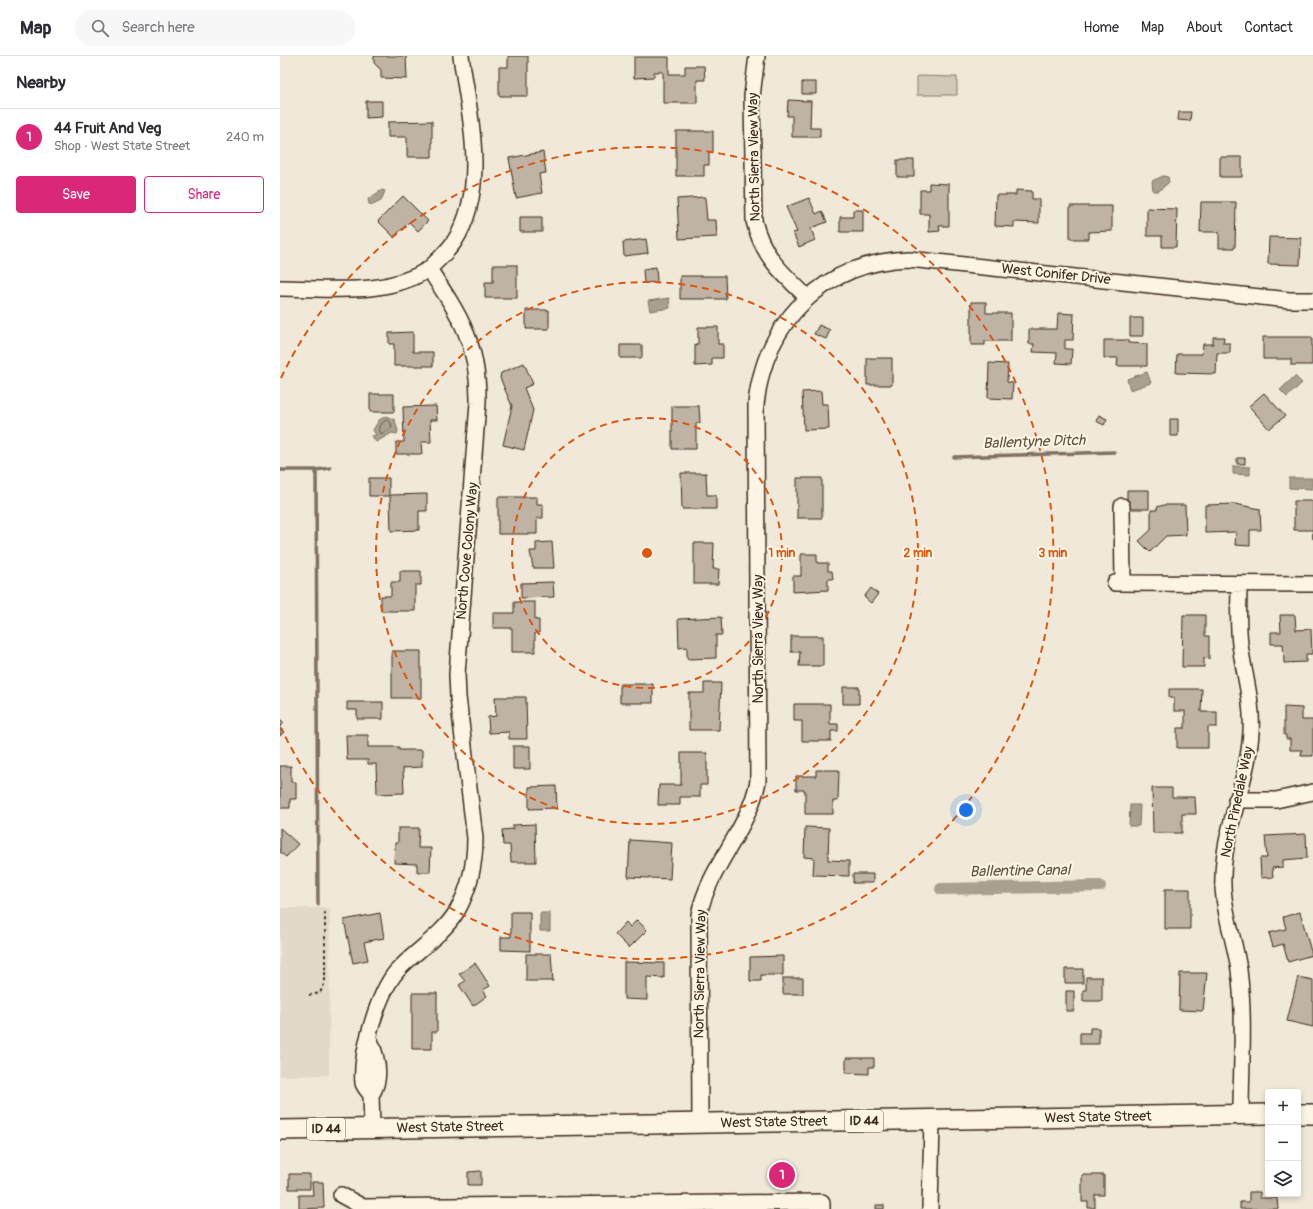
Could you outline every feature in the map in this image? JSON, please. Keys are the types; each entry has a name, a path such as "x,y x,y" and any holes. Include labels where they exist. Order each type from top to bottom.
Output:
{"main road":[{"name":"West State Street","path":"280,1130 1265,1114"},
{"path":"1301,1114 1313,1114"}],"street":[{"path":"280,288 384,287 411,279 429,269 445,253 461,229 469,201 474,170 474,145 461,56"},
{"name":"North Sierra View Way","path":"700,1123 699,914 706,890 751,806 758,781 756,412 758,391 764,364 774,340 789,317 808,298 776,268 768,257 757,234 754,221 752,96 757,56"},
{"name":"West Conifer Drive","path":"808,298 832,280 856,269 882,261 909,259 1289,300 1313,300"},
{"name":"North Cove Colony Way","path":"372,1128 371,1096 363,1085 364,1054 380,1001 387,985 406,962 438,934 456,911 469,884 475,853 475,838 458,697 457,674 478,403 478,373 475,356 466,328 429,269"},
{"path":"1122,506 1119,583 1239,585 1313,584"},
{"name":"North Pinedale Way","path":"1239,585 1239,636 1250,700 1251,732 1247,764 1236,800 1224,853 1223,887 1225,910 1236,951 1241,990 1241,1115"},
{"path":"1236,800 1276,800 1313,792"},
{"path":"930,1209 932,1120"},
{"path":"341,1195 363,1206 822,1202 822,1209"}],"path":[{"path":"309,995 320,993 325,982 325,911"}],"shaded area":[{"path":"917,76 957,77 957,95 917,95"},
{"path":"280,908 330,908 329,1075 280,1076"}],"water":[{"path":"1163,176 1168,177 1169,182 1159,191 1153,191 1152,181"},
{"path":"382,190 385,191 381,201 373,205 369,204 368,199"},
{"path":"669,298 670,308 650,311 648,301"},
{"path":"1147,372 1151,383 1130,390 1127,379"},
{"path":"1295,376 1302,383 1287,397 1280,390"},
{"path":"386,416 395,420 398,431 397,434 392,433 376,442 372,436 376,435 373,430 379,420"},
{"path":"1233,466 1250,467 1250,475 1233,474"},
{"path":"1289,478 1312,478 1312,489 1289,488"},
{"path":"1130,805 1140,805 1139,826 1129,826"},
{"path":"540,913 550,913 550,931 540,931"}],"building":[{"path":"374,56 406,56 407,79 381,78 381,70 374,63"},
{"path":"508,56 528,56 528,96 499,96 499,67 508,67"},
{"path":"634,57 669,57 669,74 685,74 685,66 704,66 705,80 697,80 697,103 663,103 663,72 654,72 654,77 634,78"},
{"path":"802,82 816,82 816,94 802,94"},
{"path":"788,100 811,101 810,128 820,128 820,137 792,137 792,116 787,116"},
{"path":"366,101 382,101 382,117 366,118"},
{"path":"1179,112 1191,112 1190,121 1178,120"},
{"path":"432,121 432,157 407,157 407,137 388,137 388,122"},
{"path":"676,131 713,131 713,152 709,152 709,165 704,165 704,176 676,176"},
{"path":"543,152 546,173 539,174 542,193 516,198 509,158"},
{"path":"1220,157 1242,157 1242,177 1220,177"},
{"path":"897,160 914,160 914,177 897,177"},
{"path":"929,183 949,184 949,226 939,226 940,231 929,232 929,214 920,214 920,190 929,190"},
{"path":"1016,190 1032,191 1032,199 1039,199 1039,223 1014,222 1014,227 995,226 996,195 1016,195"},
{"path":"403,196 428,221 418,231 409,222 394,237 378,221"},
{"path":"705,197 707,220 716,220 717,237 679,239 677,199"},
{"path":"809,198 816,214 822,211 827,222 811,228 815,240 799,247 793,233 797,232 786,207"},
{"path":"1201,202 1236,202 1235,248 1219,248 1219,232 1200,232"},
{"path":"1070,206 1112,206 1112,231 1089,232 1089,239 1070,239"},
{"path":"1147,208 1177,209 1176,247 1162,247 1162,236 1147,236"},
{"path":"853,210 863,210 863,232 840,232 840,217 853,217"},
{"path":"520,217 542,217 542,232 520,232"},
{"path":"1269,237 1301,238 1300,265 1268,264"},
{"path":"646,239 648,253 624,256 623,242"},
{"path":"493,265 517,265 517,298 485,298 485,282 493,282"},
{"path":"656,267 657,282 644,283 643,269"},
{"path":"680,276 725,276 726,299 680,299"},
{"path":"971,302 986,302 986,313 1011,313 1011,341 985,341 985,345 971,345"},
{"path":"526,310 549,310 549,329 526,329"},
{"path":"1058,313 1074,314 1073,340 1065,340 1065,349 1072,349 1071,364 1056,363 1057,353 1033,352 1034,344 1029,344 1029,329 1057,329"},
{"path":"1130,318 1143,318 1143,336 1130,336"},
{"path":"819,325 830,330 826,339 814,334"},
{"path":"698,327 718,327 718,344 723,344 723,358 712,358 712,365 695,366 695,344 698,344"},
{"path":"413,332 413,352 433,352 433,366 394,366 394,344 389,344 389,333"},
{"path":"1213,337 1224,337 1223,343 1230,343 1230,353 1217,353 1216,374 1176,373 1177,354 1202,354 1203,344 1213,344"},
{"path":"1263,337 1312,337 1312,365 1291,365 1291,359 1263,359"},
{"path":"1104,340 1128,340 1128,343 1147,344 1147,366 1117,366 1118,358 1104,358"},
{"path":"620,345 642,345 642,358 620,358"},
{"path":"867,358 892,358 892,385 867,385"},
{"path":"524,363 533,384 524,388 533,410 524,450 503,445 512,406 500,378 501,373"},
{"path":"989,363 1008,364 1007,382 1013,383 1012,399 988,398"},
{"path":"821,391 822,404 828,404 829,429 804,430 802,392"},
{"path":"1264,393 1285,416 1269,429 1249,406"},
{"path":"370,394 394,394 394,412 370,412"},
{"path":"436,406 437,420 430,420 431,442 421,442 422,454 396,454 396,442 404,442 403,407"},
{"path":"672,406 699,406 700,423 696,423 696,449 672,449"},
{"path":"1099,415 1107,419 1104,425 1096,421"},
{"path":"1170,419 1178,419 1178,436 1170,436"},
{"path":"1237,458 1245,458 1245,464 1237,464"},
{"path":"681,473 706,473 707,495 716,495 716,509 682,509"},
{"path":"369,478 389,478 389,496 369,496"},
{"path":"797,478 822,478 822,518 797,518"},
{"path":"1127,490 1149,490 1149,509 1127,509"},
{"path":"427,494 427,511 419,511 419,530 391,531 390,495"},
{"path":"498,497 537,497 537,504 543,504 543,518 537,518 537,534 498,534"},
{"path":"1294,501 1313,501 1313,530 1294,530"},
{"path":"1235,504 1260,509 1261,530 1250,530 1250,546 1235,545 1236,532 1205,533 1205,505"},
{"path":"1164,505 1185,505 1186,535 1166,536 1150,552 1139,541 1151,530 1151,510 1157,510 1157,507"},
{"path":"552,542 554,568 533,568 530,551 536,551 536,543"},
{"path":"694,543 714,543 713,569 719,569 718,584 694,584"},
{"path":"801,554 817,554 817,563 828,563 828,571 832,571 833,579 828,579 828,590 793,592 793,576 801,576"},
{"path":"400,571 421,571 421,585 415,585 415,611 381,611 381,596 391,596 391,582 400,582"},
{"path":"553,582 554,597 521,598 521,583"},
{"path":"871,588 878,594 871,603 864,597"},
{"path":"514,602 535,602 535,620 539,620 539,633 535,633 535,652 512,652 512,628 493,628 493,613 514,613"},
{"path":"1183,615 1205,615 1205,636 1209,636 1209,659 1204,658 1204,667 1182,667"},
{"path":"1280,615 1295,615 1296,630 1311,629 1312,654 1306,654 1306,662 1284,663 1283,644 1271,644 1271,632 1281,632"},
{"path":"721,617 722,635 716,635 716,658 687,659 687,647 679,648 678,619"},
{"path":"791,636 823,636 823,666 799,666 800,652 791,652"},
{"path":"392,651 421,651 421,698 392,698"},
{"path":"704,683 721,683 719,730 689,730 689,693 704,693"},
{"path":"620,684 653,684 653,703 620,703"},
{"path":"843,687 859,687 859,704 843,704"},
{"path":"1169,689 1202,689 1201,712 1217,712 1217,727 1208,727 1208,748 1177,748 1177,728 1185,728 1185,711 1174,711 1174,698 1169,698"},
{"path":"495,697 526,697 527,739 509,739 509,732 489,733 488,717 496,716"},
{"path":"347,702 383,702 383,719 357,719 357,710 347,710"},
{"path":"794,704 830,704 830,724 838,724 838,731 831,731 831,741 802,741 802,721 794,721"},
{"path":"1284,707 1302,708 1302,720 1313,720 1313,756 1301,756 1302,750 1290,750 1290,739 1286,739 1286,735 1284,735"},
{"path":"280,719 284,723 280,727"},
{"path":"280,728 284,732 280,736"},
{"path":"346,735 368,735 368,747 399,747 399,750 422,750 422,767 403,768 404,793 377,794 376,764 368,764 368,760 347,760"},
{"path":"513,746 530,746 530,769 513,769"},
{"path":"681,753 707,753 707,785 700,785 700,797 680,797 680,805 658,805 659,785 681,785"},
{"path":"280,766 291,766 291,782 296,782 296,799 290,799 290,808 280,808"},
{"path":"816,770 839,770 838,801 833,801 833,814 805,814 805,790 796,790 796,776 816,776"},
{"path":"556,786 557,808 529,809 529,787"},
{"path":"1152,788 1172,788 1172,797 1195,797 1196,814 1182,814 1182,833 1153,833"},
{"path":"535,824 536,862 511,862 510,845 503,845 502,830 513,829 513,825"},
{"path":"805,827 829,828 828,860 849,861 849,876 813,875 814,858 804,857"},
{"path":"280,828 298,844 286,857 280,852"},
{"path":"398,828 419,828 418,848 431,848 430,872 417,872 417,864 394,863 395,843 398,843"},
{"path":"1306,834 1307,858 1283,860 1283,867 1272,868 1273,877 1261,878 1260,858 1267,858 1265,836"},
{"path":"630,840 672,843 670,879 628,877"},
{"path":"853,874 873,874 873,883 853,883"},
{"path":"1165,889 1190,889 1190,929 1165,929"},
{"path":"511,912 530,912 530,951 501,950 501,937 511,937"},
{"path":"1300,912 1312,955 1288,962 1283,944 1273,947 1269,933 1286,929 1283,917"},
{"path":"380,913 384,938 364,942 368,960 353,963 344,920"},
{"path":"637,920 647,930 629,948 615,934 626,922 630,927"},
{"path":"526,954 551,954 553,981 526,981"},
{"path":"783,956 783,975 761,975 761,981 750,981 750,957"},
{"path":"624,962 664,963 664,978 647,977 647,1000 624,999"},
{"path":"475,963 490,986 483,990 487,996 473,1006 459,985 465,981 459,974"},
{"path":"1065,969 1083,969 1083,983 1065,983"},
{"path":"1180,973 1207,973 1203,1011 1179,1010"},
{"path":"1086,977 1102,977 1102,1001 1083,1001 1083,990 1086,990"},
{"path":"1298,977 1313,980 1313,1027 1287,1021"},
{"path":"783,978 803,978 803,994 783,994"},
{"path":"1066,991 1074,991 1074,1011 1066,1011"},
{"path":"412,993 437,993 437,1032 432,1032 432,1049 412,1049"},
{"path":"1090,1028 1099,1028 1099,1044 1080,1044 1080,1033 1090,1033"},
{"path":"846,1058 874,1058 874,1067 869,1067 869,1074 846,1073"},
{"path":"481,1171 481,1185 468,1185 468,1172"},
{"path":"289,1174 310,1174 310,1189 289,1189"},
{"path":"1082,1175 1104,1175 1104,1195 1095,1195 1095,1208 1088,1208 1088,1202 1082,1202"},
{"path":"312,1182 323,1182 324,1208 299,1209 299,1195 313,1195"},
{"path":"1249,1192 1260,1192 1260,1198 1277,1198 1278,1209 1240,1209 1240,1202 1249,1202"},
{"path":"876,1205 884,1205 884,1209 876,1209"}],"waterway":[{"name":"Ballentyne Ditch","path":"954,457 1114,452"},
{"name":"Ballentyne Ditch","path":"280,470 316,470 330,468"},
{"path":"316,470 318,904"},
{"name":"Ballentine Canal","path":"941,889 1100,886"}],"place":[{"name":"44 Fruit And Veg","path":"782,1175"}]}
